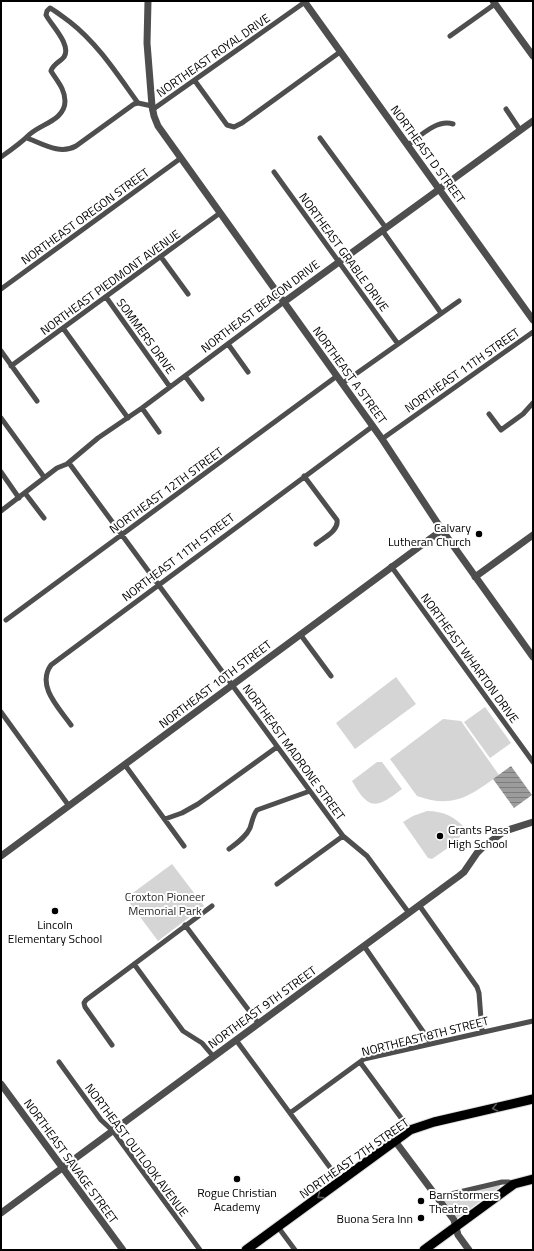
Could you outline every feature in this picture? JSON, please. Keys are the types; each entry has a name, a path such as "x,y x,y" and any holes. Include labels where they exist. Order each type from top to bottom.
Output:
{"highway":[{"name":"NORTHEAST 7TH STREET","path":"246,1250 410,1130 434,1122 533,1099"},
{"path":"424,1250 514,1184 533,1179"}],"street":[{"name":"NORTHEAST A STREET","path":"148,1 147,43 152,108 155,121 338,376 382,439 442,530 533,657"},
{"name":"NORTHEAST ROYAL DRIVE","path":"152,108 195,81 304,2"},
{"name":"NORTHEAST D STREET","path":"304,2 533,320"},
{"path":"450,36 494,2 533,56"},
{"path":"1,157 31,134 57,117 62,112 65,105 65,96 62,88 51,71 53,66 64,56 65,46 60,35 46,15 50,8 78,29 94,44 138,103 152,108"},
{"path":"195,81 227,125 234,127 242,123 340,52"},
{"path":"27,138 60,150 72,148 128,108 138,103"},
{"path":"506,109 520,130"},
{"name":"NORTHEAST BEACON DRIVE","path":"1,511 44,477 57,468 69,463 98,438 142,408 284,302 533,121"},
{"path":"408,145 438,125 448,122 453,124"},
{"path":"320,138 441,313"},
{"name":"NORTHEAST OREGON STREET","path":"1,290 181,158"},
{"name":"NORTHEAST GRABLE DRIVE","path":"274,172 398,344"},
{"name":"NORTHEAST PIEDMONT AVENUE","path":"11,366 220,213"},
{"path":"161,257 188,294"},
{"name":"SOMMERS DRIVE","path":"106,297 170,387"},
{"path":"342,383 459,300"},
{"path":"63,328 128,418"},
{"name":"NORTHEAST 11TH STREET","path":"382,439 533,332"},
{"path":"228,344 248,372"},
{"path":"1,352 37,401"},
{"path":"185,376 202,399"},
{"name":"NORTHEAST 12TH STREET","path":"6,620 338,376"},
{"path":"489,414 501,430 523,414 533,403"},
{"path":"142,408 160,432"},
{"path":"1,418 44,477"},
{"name":"NORTHEAST 11TH STREET","path":"71,725 47,689 46,679 48,669 56,660 373,426"},
{"name":"NORTHEAST MADRONE STREET","path":"69,463 343,836 367,856 409,913"},
{"path":"1,472 19,498"},
{"path":"304,476 337,520 335,529 316,544"},
{"path":"25,493 44,518"},
{"name":"NORTHEAST 10TH STREET","path":"1,856 391,566 442,530"},
{"path":"475,577 533,535"},
{"name":"NORTHEAST WHARTON DRIVE","path":"391,566 533,762"},
{"path":"300,634 331,676"},
{"path":"1,712 69,806"},
{"path":"165,820 198,804 277,746"},
{"path":"125,765 184,846"},
{"path":"229,849 244,837 249,830 257,810 310,791"},
{"name":"NORTHEAST 9TH STREET","path":"1,1212 63,1168 464,872 477,853 484,846 505,831 533,822"},
{"path":"277,884 343,836"},
{"path":"419,905 477,987 479,993 482,1032"},
{"path":"112,1045 85,1007 84,1003 212,906"},
{"path":"185,925 259,1024"},
{"path":"364,946 431,1043"},
{"path":"134,964 183,1031 202,1043 213,1056"},
{"name":"NORTHEAST 8TH STREET","path":"290,1113 360,1062 369,1058 533,1020"},
{"path":"236,1040 340,1181"},
{"name":"NORTHEAST OUTLOOK AVENUE","path":"59,1062 200,1250"},
{"path":"360,1062 410,1130"},
{"name":"NORTHEAST SAVAGE STREET","path":"1,1084 123,1250"},
{"path":"395,1140 454,1220 458,1234 469,1250"},
{"path":"438,1197 502,1182 514,1184"},
{"path":"278,1227 295,1250"}],"green space":[{"path":"396,677 416,704 355,749 336,723"},
{"path":"485,707 511,743 490,758 464,722"},
{"path":"443,719 461,721 499,775 470,794 451,801 430,800 417,796 390,759"},
{"path":"377,762 382,762 402,789 386,800 374,804 363,798 352,781"},
{"path":"427,811 439,812 449,816 458,821 466,829 455,843 432,859 428,858 403,822 413,816"},
{"name":"Croxton Pioneer Memorial Park","path":"172,864 204,906 158,941 126,898"},
{"path":"500,1185 500,1187 456,1219 441,1197"}],"shaded area":[{"path":"511,766 532,795 514,808 493,779"}],"place":[{"name":"Calvary Lutheran Church","path":"479,534"},
{"name":"Grants Pass High School","path":"440,836"},
{"name":"Lincoln Elementary School","path":"55,911"},
{"name":"Rogue Christian Academy","path":"237,1179"},
{"name":"Barnstormers Theatre","path":"421,1201"},
{"name":"Buona Sera Inn","path":"421,1218"}]}
